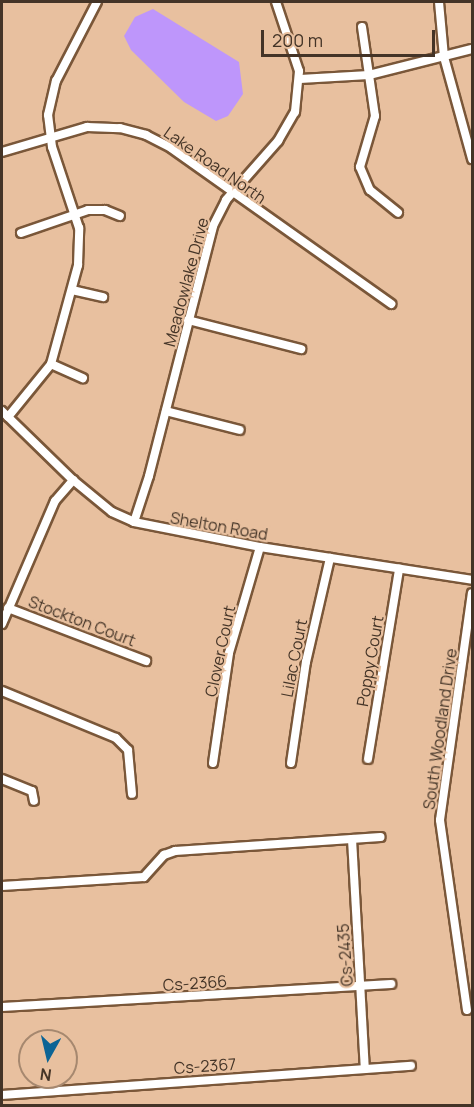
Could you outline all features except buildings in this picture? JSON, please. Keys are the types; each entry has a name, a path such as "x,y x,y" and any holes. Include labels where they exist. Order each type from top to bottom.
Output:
{"street":[{"path":"5,414 51,364 72,290 80,250 76,214 50,136 48,115 53,88 97,2"},
{"name":"Meadowlake Drive","path":"134,522 166,411 209,236 231,193 286,131 295,112 300,79 276,2"},
{"path":"439,2 444,57 472,159"},
{"path":"362,27 375,116 360,167 370,190 398,213"},
{"path":"300,79 369,75 472,49"},
{"name":"Lake Road North","path":"2,152 50,136 87,127 137,132 171,148 231,193 391,304"},
{"path":"21,233 76,214 97,210 120,216"},
{"path":"72,290 103,297"},
{"path":"188,320 301,349"},
{"path":"51,364 83,378"},
{"path":"166,411 240,430"},
{"name":"Shelton Road","path":"5,414 73,480 112,512 134,522 260,547 472,580"},
{"path":"2,624 55,501 73,480"},
{"name":"Clover Court","path":"213,762 229,653 260,547"},
{"name":"Lilac Court","path":"291,764 306,662 330,558"},
{"name":"Poppy Court","path":"368,759 399,569"},
{"name":"South Woodland Drive","path":"467,1010 440,820 472,593"},
{"name":"Stockton Court","path":"8,608 146,661"},
{"path":"2,692 116,738 128,750 132,794"},
{"path":"2,779 32,791 34,801"},
{"path":"2,886 144,877 164,855 175,851 381,837"},
{"name":"Cs-2435","path":"352,839 365,1069"},
{"name":"Cs-2366","path":"2,1007 391,984"},
{"name":"Cs-2367","path":"2,1095 411,1066"}],"shaded area":[{"path":"153,9 239,62 243,94 228,116 216,121 184,102 131,50 124,36 135,17"}]}
